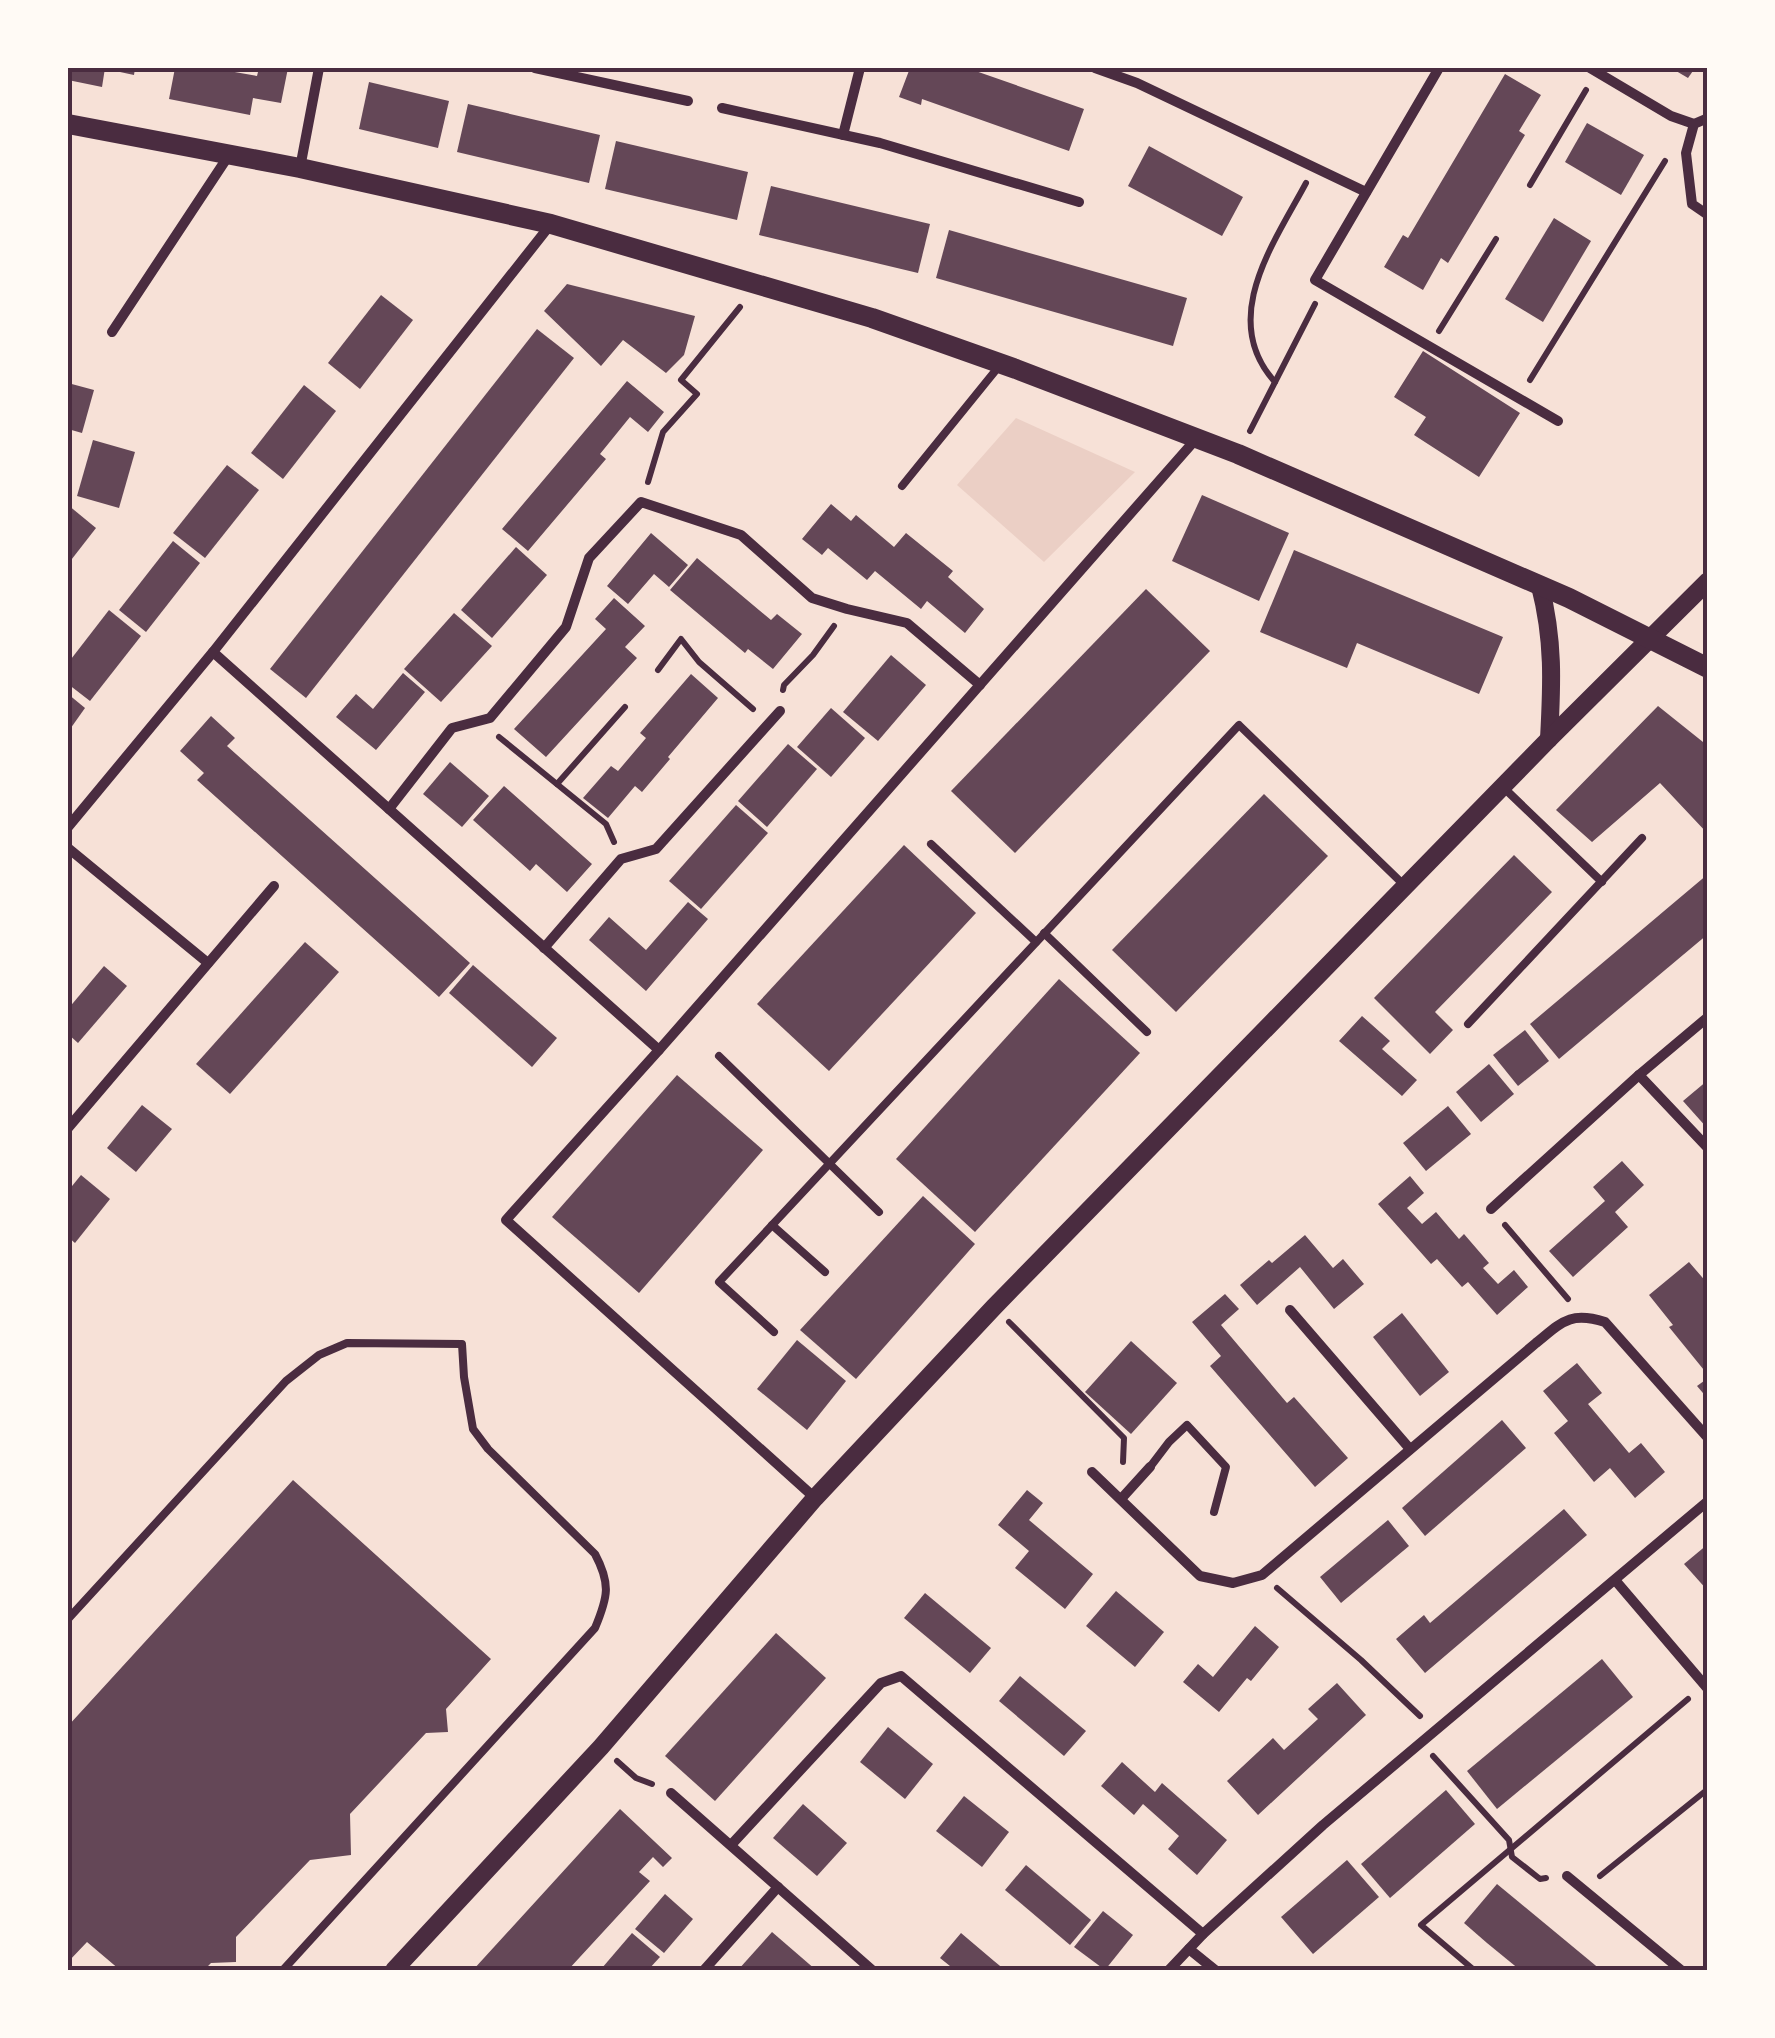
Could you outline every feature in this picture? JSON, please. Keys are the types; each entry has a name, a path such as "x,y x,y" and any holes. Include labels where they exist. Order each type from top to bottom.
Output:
{"main road":[{"path":"68,124 300,168 551,224 872,318 1238,454 1540,586 1708,668"}],"street":[{"path":"300,168 320,68"},
{"path":"534,68 688,101"},
{"path":"843,136 860,68"},
{"path":"1095,68 1137,83 1366,192"},
{"path":"1440,68 1316,280 1558,421"},
{"path":"1593,70 1671,116 1694,124 1708,118"},
{"path":"722,108 880,143 1078,202"},
{"path":"1694,124 1686,153 1692,204 1708,214"},
{"path":"112,332 229,156"},
{"path":"68,827 551,224"},
{"path":"815,1498 506,1220 1196,438"},
{"path":"389,809 452,728 490,718 566,627 589,558 642,502 741,535 812,598 907,623 980,685"},
{"path":"394,1970 601,1747 815,1498 994,1307 1548,739 1708,581"},
{"path":"1540,586 1552,649 1548,739"},
{"path":"212,652 659,1050"},
{"path":"544,948 621,859 656,849 780,711"},
{"path":"68,848 208,963"},
{"path":"68,1128 274,886"},
{"path":"1491,1209 1708,1017"},
{"path":"1639,1075 1708,1148"},
{"path":"1290,1310 1410,1449"},
{"path":"1092,1472 1200,1576 1233,1582 1262,1574 1566,1319 1585,1316 1604,1322 1708,1438"},
{"path":"1121,1498 1150,1467"},
{"path":"1169,1970 1323,1825 1708,1502"},
{"path":"1616,1580 1706,1687"},
{"path":"731,1844 881,1683 901,1676 1203,1934"},
{"path":"671,1793 872,1970"},
{"path":"1567,1876 1681,1970"},
{"path":"704,1970 778,1887"},
{"path":"1189,1949 1215,1970"}],"lane":[{"path":"902,486 1001,364"},
{"path":"774,1332 719,1282 1239,724 1405,886"},
{"path":"1503,787 1602,882"},
{"path":"1468,1024 1642,838"},
{"path":"932,844 1036,942"},
{"path":"1044,933 1147,1032"},
{"path":"718,1056 879,1212"},
{"path":"772,1225 825,1272"},
{"path":"68,1619 286,1380 319,1355 347,1343 462,1344 473,1429 488,1449 595,1554 606,1574 606,1602 595,1628 283,1970"},
{"path":"1150,1467 1187,1425 1226,1467 1214,1512"}],"path":[{"path":"1530,184 1593,70"},
{"path":"1519,398 1665,161 1686,153"},
{"path":"1275,382 1261,365 1251,333 1250,310 1260,270 1314,168"},
{"path":"1430,346 1496,238"},
{"path":"642,502 663,432 697,394 682,380 759,284"},
{"path":"1238,454 1317,300"},
{"path":"780,711 784,685 847,609"},
{"path":"658,670 681,639 699,662 768,724"},
{"path":"557,784 626,707"},
{"path":"490,718 499,737 606,824 621,859"},
{"path":"1491,1209 1567,1297 1576,1317"},
{"path":"994,1307 1124,1438 1121,1498"},
{"path":"1262,1574 1435,1731"},
{"path":"1474,1970 1421,1925 1706,1687"},
{"path":"1421,1743 1509,1840 1512,1857 1540,1879 1567,1876"},
{"path":"601,1747 636,1778 671,1793"},
{"path":"1583,1890 1708,1788"}],"shaded area":[{"path":"1016,418 1135,472 1044,562 957,485"}],"building":[{"path":"68,68 105,68 102,87 68,80"},
{"path":"106,68 135,68 134,75"},
{"path":"175,68 212,68 257,76 259,68 288,68 281,103 253,98 250,115 169,99"},
{"path":"910,68 967,68 1084,109 1069,151 922,99 921,105 899,97"},
{"path":"1671,68 1695,68 1688,78"},
{"path":"1505,74 1541,95 1519,131 1525,135 1448,263 1441,258 1423,290 1384,267 1403,235 1408,238"},
{"path":"369,82 449,101 438,148 359,129"},
{"path":"468,104 600,135 589,183 457,152"},
{"path":"1587,123 1644,155 1621,195 1565,162"},
{"path":"616,141 748,172 737,220 605,189"},
{"path":"1149,146 1243,197 1222,236 1128,186"},
{"path":"771,186 930,224 918,273 759,235"},
{"path":"1554,218 1591,241 1543,322 1505,299"},
{"path":"949,230 1187,298 1173,346 936,278"},
{"path":"567,284 695,316 684,355 666,373 623,340 601,366 544,311"},
{"path":"381,295 413,320 360,389 328,363"},
{"path":"537,329 574,358 306,698 270,669"},
{"path":"1423,351 1520,413 1479,477 1414,435 1426,417 1394,397"},
{"path":"627,381 664,412 648,432 630,417 600,454 606,459 528,551 502,529"},
{"path":"68,383 94,390 82,433 68,429"},
{"path":"304,385 336,411 283,479 251,453"},
{"path":"93,440 135,452 119,508 77,496"},
{"path":"227,465 259,490 205,558 173,533"},
{"path":"1202,495 1289,533 1259,601 1172,561"},
{"path":"831,504 851,521 856,515 894,547 906,533 953,571 948,577 984,609 965,633 927,601 921,609 875,571 867,580 828,548 822,555 802,539"},
{"path":"68,505 96,528 68,564"},
{"path":"651,533 688,565 669,587 654,574 628,604 607,586"},
{"path":"173,541 200,563 146,632 119,610"},
{"path":"516,547 547,575 492,638 461,610"},
{"path":"1294,550 1503,637 1479,694 1357,643 1347,668 1260,632"},
{"path":"697,558 771,620 777,614 802,634 773,669 748,649 745,653 670,590"},
{"path":"1146,589 1210,651 1015,853 951,791"},
{"path":"614,598 645,626 625,647 637,658 546,757 514,729 606,629 595,619"},
{"path":"109,610 141,636 90,701 68,684 68,663"},
{"path":"454,613 492,646 441,702 404,669"},
{"path":"891,655 926,685 878,741 843,712"},
{"path":"403,673 425,692 376,750 336,717 356,694 373,709"},
{"path":"691,674 718,698 642,792 635,786 608,818 583,798 611,766 618,771 646,738 640,733"},
{"path":"68,694 85,708 68,732"},
{"path":"1658,706 1708,746 1708,834 1660,783 1592,842 1556,810"},
{"path":"831,708 865,738 831,777 797,747"},
{"path":"211,716 235,738 227,746 470,963 439,997 197,780 204,773 180,751"},
{"path":"788,744 817,769 767,827 738,801"},
{"path":"450,762 489,796 462,827 423,794"},
{"path":"504,786 592,864 567,892 536,864 530,871 473,820"},
{"path":"1264,794 1328,856 1176,1012 1112,950"},
{"path":"736,805 768,833 701,909 669,881"},
{"path":"904,845 976,913 829,1071 757,1004"},
{"path":"1514,855 1552,892 1435,1012 1453,1030 1430,1054 1374,998"},
{"path":"1708,874 1708,934 1559,1059 1530,1024"},
{"path":"688,902 708,919 646,991 589,940 609,917 646,950"},
{"path":"305,942 339,972 230,1094 196,1064"},
{"path":"473,965 557,1038 532,1067 449,993"},
{"path":"104,966 127,986 78,1043 68,1034 68,1009"},
{"path":"1059,979 1140,1053 975,1232 896,1159"},
{"path":"1362,1016 1390,1041 1382,1049 1417,1080 1402,1096 1339,1041"},
{"path":"1525,1030 1549,1061 1518,1086 1493,1055"},
{"path":"1489,1064 1514,1094 1481,1122 1456,1092"},
{"path":"677,1075 763,1150 639,1293 552,1217"},
{"path":"1708,1080 1708,1129 1683,1101"},
{"path":"142,1105 172,1129 136,1172 107,1148"},
{"path":"1448,1106 1471,1134 1426,1171 1403,1143"},
{"path":"1622,1161 1644,1185 1615,1212 1628,1227 1573,1277 1549,1251 1605,1201 1593,1187"},
{"path":"81,1175 110,1199 75,1243 68,1237 68,1191"},
{"path":"1410,1176 1424,1193 1407,1208 1422,1224 1436,1212 1459,1239 1464,1234 1489,1263 1483,1268 1498,1284 1514,1270 1528,1287 1497,1315 1468,1282 1462,1287 1437,1259 1431,1264 1378,1204"},
{"path":"923,1196 975,1244 856,1379 800,1330"},
{"path":"1305,1235 1333,1268 1343,1259 1364,1284 1334,1309 1300,1267 1257,1305 1240,1285"},
{"path":"1689,1262 1708,1284 1708,1375 1649,1295"},
{"path":"1225,1294 1239,1309 1221,1325 1287,1403 1294,1397 1348,1458 1315,1487 1210,1366 1221,1356 1192,1322"},
{"path":"1402,1313 1449,1372 1420,1396 1373,1337"},
{"path":"797,1340 846,1381 807,1430 757,1389"},
{"path":"1131,1341 1177,1383 1131,1434 1085,1392"},
{"path":"1577,1363 1602,1393 1588,1404 1629,1453 1641,1443 1665,1472 1635,1498 1610,1468 1594,1482 1554,1433 1568,1421 1543,1391"},
{"path":"1708,1378 1708,1399 1697,1386"},
{"path":"1502,1420 1526,1448 1425,1536 1402,1508"},
{"path":"293,1480 491,1659 446,1709 448,1732 426,1733 350,1814 351,1855 310,1860 236,1937 236,1962 211,1963 204,1970 120,1970 87,1942 68,1962 68,1726"},
{"path":"1027,1490 1043,1503 1029,1520 1093,1574 1065,1609 1015,1568 1029,1551 998,1525"},
{"path":"1564,1509 1587,1535 1425,1673 1396,1639 1424,1615 1430,1623"},
{"path":"1388,1520 1409,1546 1341,1603 1320,1577"},
{"path":"1708,1544 1708,1591 1684,1564"},
{"path":"1116,1591 1164,1632 1135,1667 1086,1626"},
{"path":"925,1593 991,1648 970,1673 904,1618"},
{"path":"1255,1626 1279,1647 1219,1712 1183,1682 1198,1664 1213,1677"},
{"path":"776,1633 826,1678 715,1801 665,1756"},
{"path":"1602,1659 1633,1697 1497,1809 1467,1771"},
{"path":"1020,1676 1086,1731 1064,1756 999,1701"},
{"path":"1337,1683 1366,1715 1258,1815 1227,1781 1273,1738 1284,1750 1318,1719 1308,1709"},
{"path":"888,1727 933,1764 905,1799 860,1762"},
{"path":"1122,1762 1155,1792 1162,1783 1227,1840 1197,1875 1168,1849 1179,1836 1143,1804 1134,1815 1101,1786"},
{"path":"1446,1790 1475,1824 1390,1898 1361,1864"},
{"path":"964,1796 1009,1832 982,1867 936,1831"},
{"path":"803,1804 847,1843 817,1876 773,1838"},
{"path":"620,1809 672,1858 663,1867 653,1857 639,1872 650,1881 568,1970 473,1970"},
{"path":"1347,1860 1379,1897 1313,1954 1281,1917"},
{"path":"1026,1865 1091,1920 1070,1945 1005,1890"},
{"path":"1497,1884 1601,1970 1520,1970 1487,1943 1464,1923"},
{"path":"665,1894 693,1919 664,1953 635,1929"},
{"path":"1103,1911 1133,1935 1105,1970 1074,1947"},
{"path":"772,1932 816,1970 738,1970"},
{"path":"632,1933 660,1957 648,1970 602,1968"},
{"path":"961,1933 1005,1970 955,1970 940,1958"}]}
